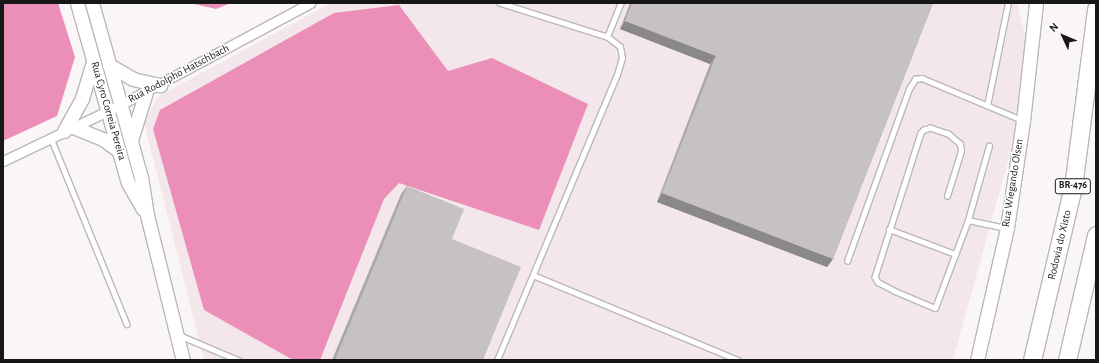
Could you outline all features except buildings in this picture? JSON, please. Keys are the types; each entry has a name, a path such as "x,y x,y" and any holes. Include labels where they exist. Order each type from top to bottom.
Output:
{"highway":[{"name":"Rodovia do Xisto","path":"1032,360 1073,187 1096,9"},
{"path":"1067,360 1096,235"}],"street":[{"name":"Rua Cyro Correia Pereira","path":"77,3 128,183 147,215"},
{"name":"Rua Cyro Correia Pereira","path":"92,3 141,177 147,215 183,360"},
{"name":"Rua Rodolpho Hatschbach","path":"3,161 160,85 310,3"},
{"name":"Rua Wiegando Olsen","path":"977,360 1006,228 1023,121 1036,3"},
{"path":"93,61 82,98 69,129 91,133 119,151"},
{"path":"109,65 133,79 160,85"},
{"path":"131,142 146,92"}],"lane":[{"path":"497,360 617,75 622,58 620,47 607,37 499,3"},
{"path":"607,37 621,3"},
{"path":"987,106 1008,3"},
{"path":"847,261 909,89 915,79 922,78 1023,121"},
{"path":"947,196 961,151 960,144 948,134 930,128 921,133 889,229 875,277 878,282 936,308 968,220 989,146"},
{"path":"51,138 127,324"},
{"path":"968,220 1006,228"},
{"path":"889,229 955,254"},
{"path":"533,275 738,360"},
{"path":"176,333 238,360"}],"shaded area":[{"path":"3,3 58,3 75,57 57,116 3,141"},
{"path":"190,3 231,3 216,9"},
{"path":"331,3 1017,3 1027,41 1014,140 953,360 204,360 144,123 157,97"},
{"path":"399,5 448,71 492,58 588,104 539,230 399,183 384,199 320,360 293,360 204,310 153,129 160,110 334,13"}]}
